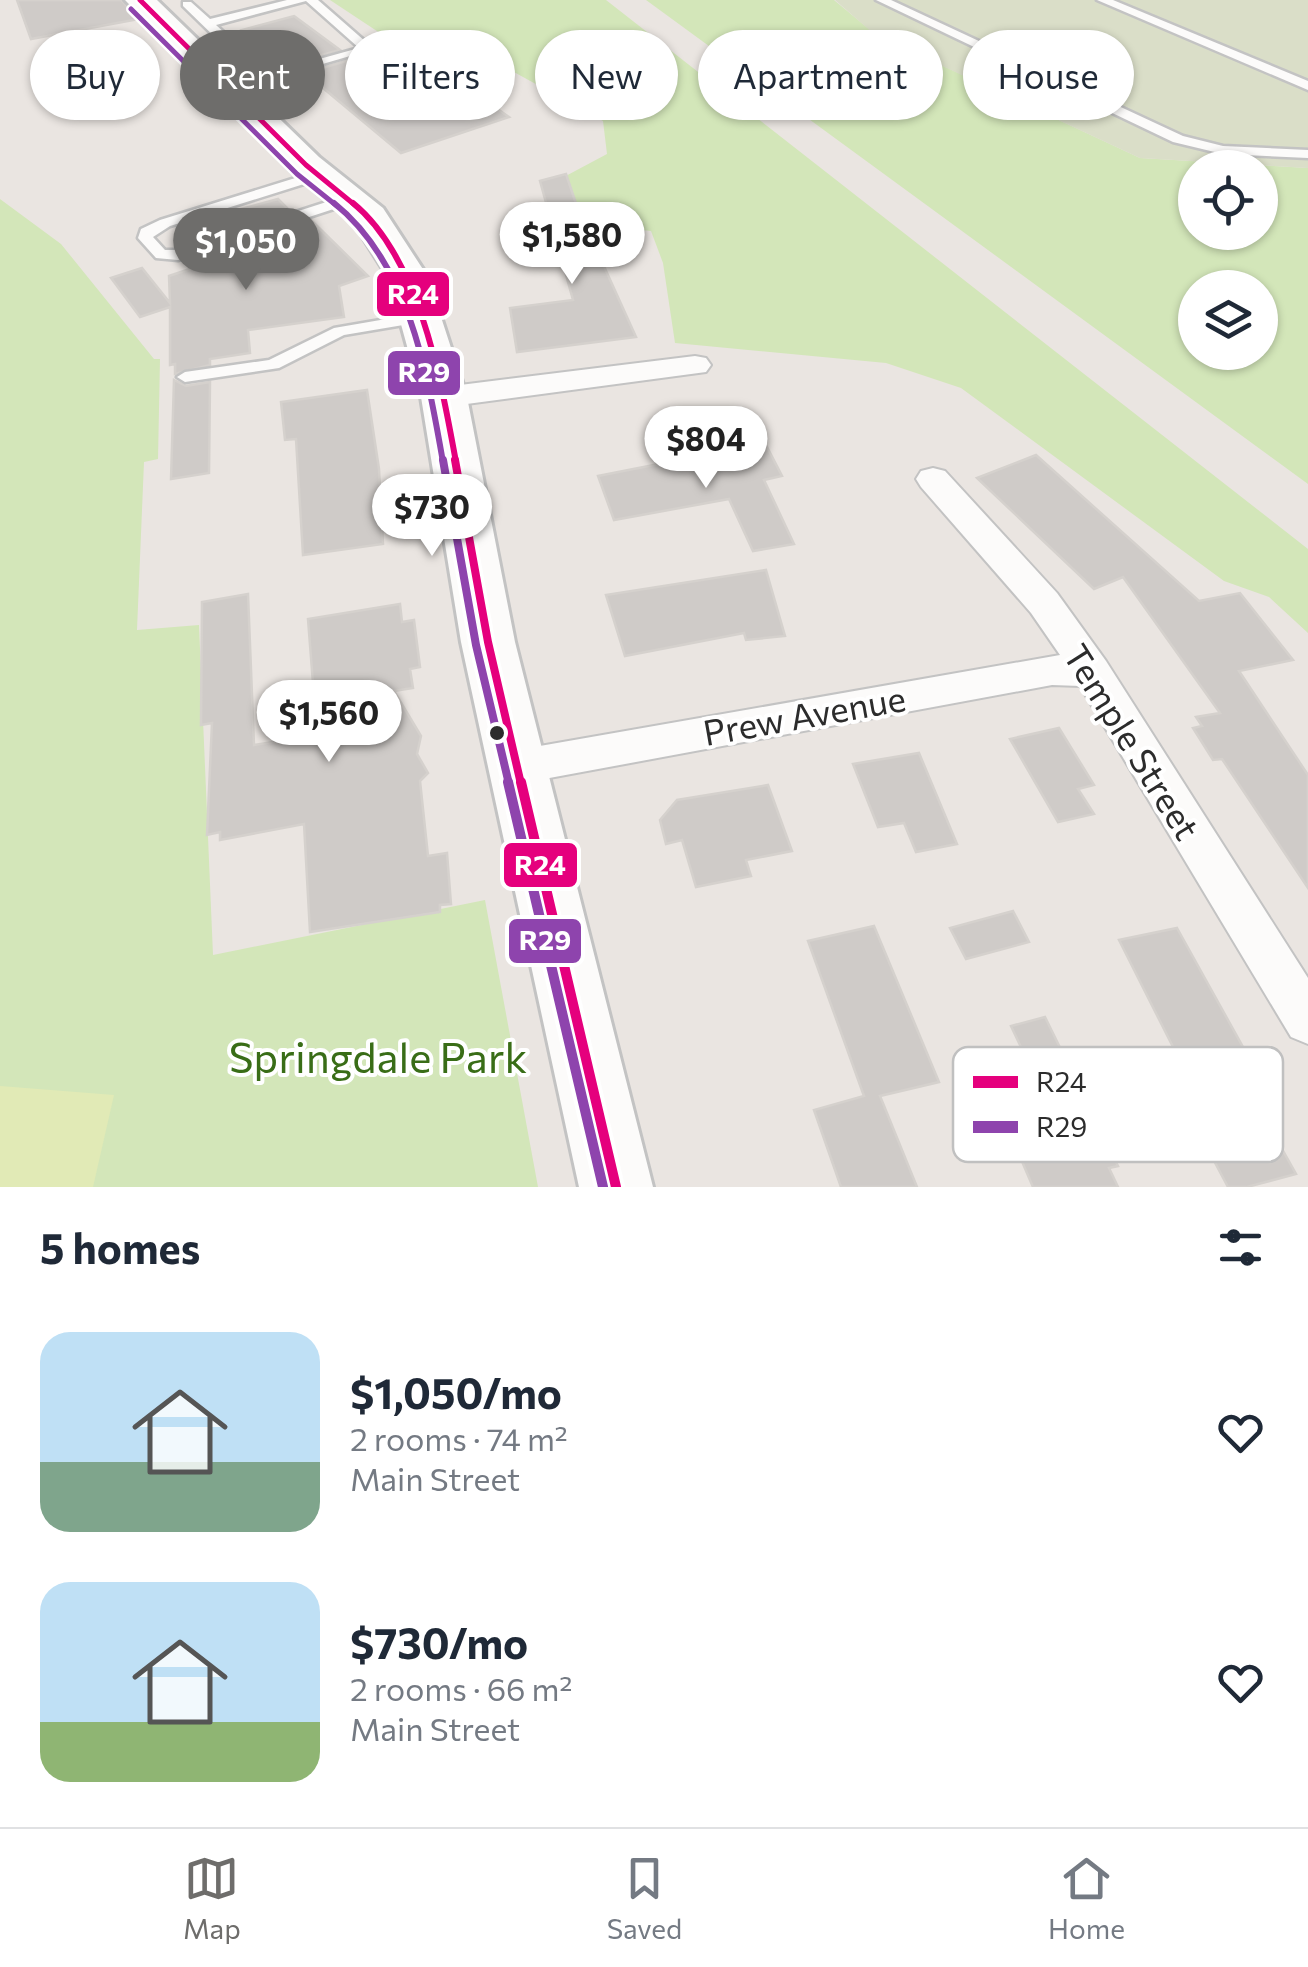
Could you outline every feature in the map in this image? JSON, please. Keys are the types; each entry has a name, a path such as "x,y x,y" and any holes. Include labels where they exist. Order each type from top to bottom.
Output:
{"main road":[{"path":"273,120 333,188 369,216 408,277 444,396 488,642 616,1187"}],"street":[{"path":"444,396 695,365"},
{"name":"Temple Street","path":"933,480 1044,604 1092,672 1308,1021"},
{"name":"Prew Avenue","path":"516,766 1052,670 1092,672"}],"lane":[{"path":"200,30 204,0"},
{"path":"218,30 301,0"},
{"path":"311,0 368,49 325,46"},
{"path":"882,0 1178,139 1223,150 1308,154"},
{"path":"1103,0 1308,86"},
{"path":"333,188 178,255 161,256 145,238 146,232 165,223 333,188"},
{"path":"185,378 273,364 340,331 421,318"}],"green space":[{"path":"330,0 606,0 644,30 535,30 535,84 515,73 515,30 375,30"},
{"path":"646,0 834,0 870,30 698,30 698,38"},
{"path":"835,0 1308,0 1308,168 1278,166 1278,150 1178,150 1178,160 1140,158 1058,120 1134,120 1134,30 963,30 963,75 943,66 943,30 869,30"},
{"path":"678,56 698,72 698,120 759,120 1308,549 1308,633 1269,597 1224,581 961,388 886,363 675,343 663,263 651,231 580,223 562,178 607,154 603,121 678,120"},
{"path":"943,66 963,75 963,120 1059,120 1140,158 1178,160 1178,250 1278,250 1278,166 1308,168 1308,484 810,120 943,120"},
{"name":"Springdale Park","path":"0,199 61,244 154,359 160,359 158,459 144,462 137,630 199,625 213,955 485,900 538,1187 0,1187"},
{"path":"0,1086 114,1095 93,1187 0,1187"}],"building":[{"path":"17,0 121,0 139,19 80,30 30,30 30,36"},
{"path":"294,16 313,30 242,30"},
{"path":"325,39 340,50 325,54"},
{"path":"345,61 345,106 325,90 325,67"},
{"path":"361,120 500,120 401,153"},
{"path":"566,174 589,242 593,242 636,337 517,352 510,308 573,300 540,181"},
{"path":"278,199 289,210 210,236 197,221"},
{"path":"311,220 368,276 339,286 344,317 248,330 250,353 210,359 210,365 175,374 175,364 170,365 170,307 140,317 111,278 142,268 170,303 169,276 229,256 223,249"},
{"path":"174,380 186,386 210,382 209,473 171,479"},
{"path":"367,390 379,469 383,544 303,555 296,439 285,440 281,402"},
{"path":"765,443 782,476 764,480 794,544 753,551 729,499 614,520 598,476"},
{"path":"1036,455 1199,601 1240,593 1293,660 1239,671 1308,775 1308,888 1222,759 1213,760 1193,728 1202,726 1196,717 1220,713 1123,577 1094,589 977,478"},
{"path":"766,570 785,636 746,640 744,633 625,656 606,595"},
{"path":"248,594 254,745 317,735 308,619 400,604 402,622 414,620 420,667 410,669 413,688 394,691 421,736 417,754 428,773 420,781 428,856 447,853 451,904 440,905 440,912 310,932 304,824 220,840 220,832 207,835 212,723 201,725 202,602"},
{"path":"1059,728 1094,785 1078,789 1094,814 1058,822 1010,739"},
{"path":"919,753 957,844 916,852 904,823 878,827 853,764"},
{"path":"768,785 792,851 746,860 751,876 696,887 682,840 666,844 660,820 677,800"},
{"path":"1013,911 1029,942 966,959 950,928"},
{"path":"874,926 939,1082 880,1096 917,1187 841,1187 814,1110 864,1096 808,941"},
{"path":"1177,928 1243,1047 1173,1047 1119,940"},
{"path":"1045,1017 1060,1047 1021,1047 1011,1026"},
{"path":"1283,1151 1296,1174 1247,1187 1228,1187 1215,1162 1283,1162"},
{"path":"1022,1162 1116,1162 1118,1166 1109,1168 1118,1187 1033,1187"}],"transit line":[{"name":"R24","path":"140,0 306,165 369,216 408,277 444,397 488,642 616,1187"},
{"name":"R29","path":"131,9 297,174 360,224 397,282 432,400 476,645 603,1187"}]}
